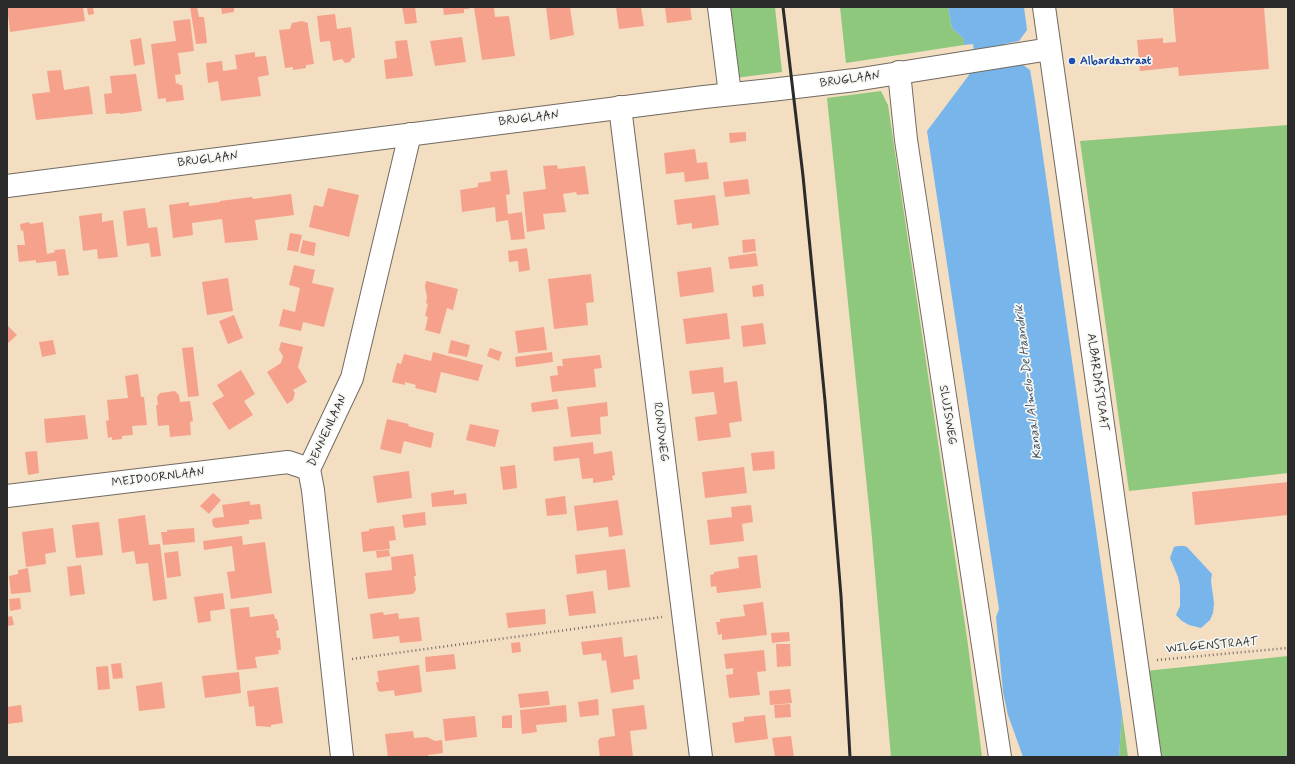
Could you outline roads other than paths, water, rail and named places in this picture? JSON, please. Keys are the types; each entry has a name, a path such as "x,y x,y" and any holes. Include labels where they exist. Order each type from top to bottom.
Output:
{"street":[{"path":"719,7 730,94"},
{"name":"ALBARDASTRAAT","path":"1044,7 1150,757"},
{"name":"BRUGLAAN","path":"7,186 620,107 855,80 1050,49"},
{"name":"SLUISWEG","path":"899,72 907,148 1000,757"},
{"name":"RONDWEG","path":"620,107 701,757"},
{"name":"DENNENLAAN","path":"342,757 313,490 309,469 352,378 410,134"},
{"name":"MEIDOORNLAAN","path":"7,496 288,462 309,469"}],"water":[{"name":"Kanaal Almelo-De Haandrik","path":"948,7 1024,7 1027,30 1019,41 1004,44 1007,66 1022,64 1030,70 1034,93 1122,713 1119,757 1023,757 1008,715 1003,692 996,617 999,609 927,131 969,75 969,71 977,70 973,44 964,45 964,39 952,28"},
{"path":"1174,547 1187,547 1212,574 1211,581 1214,603 1213,613 1210,620 1201,628 1189,625 1176,615 1180,606 1180,586 1170,558"}],"railway":[{"path":"783,7 803,176 825,401 841,596 850,757"}],"place":[{"name":"Albardastraat","path":"1072,61"}]}
